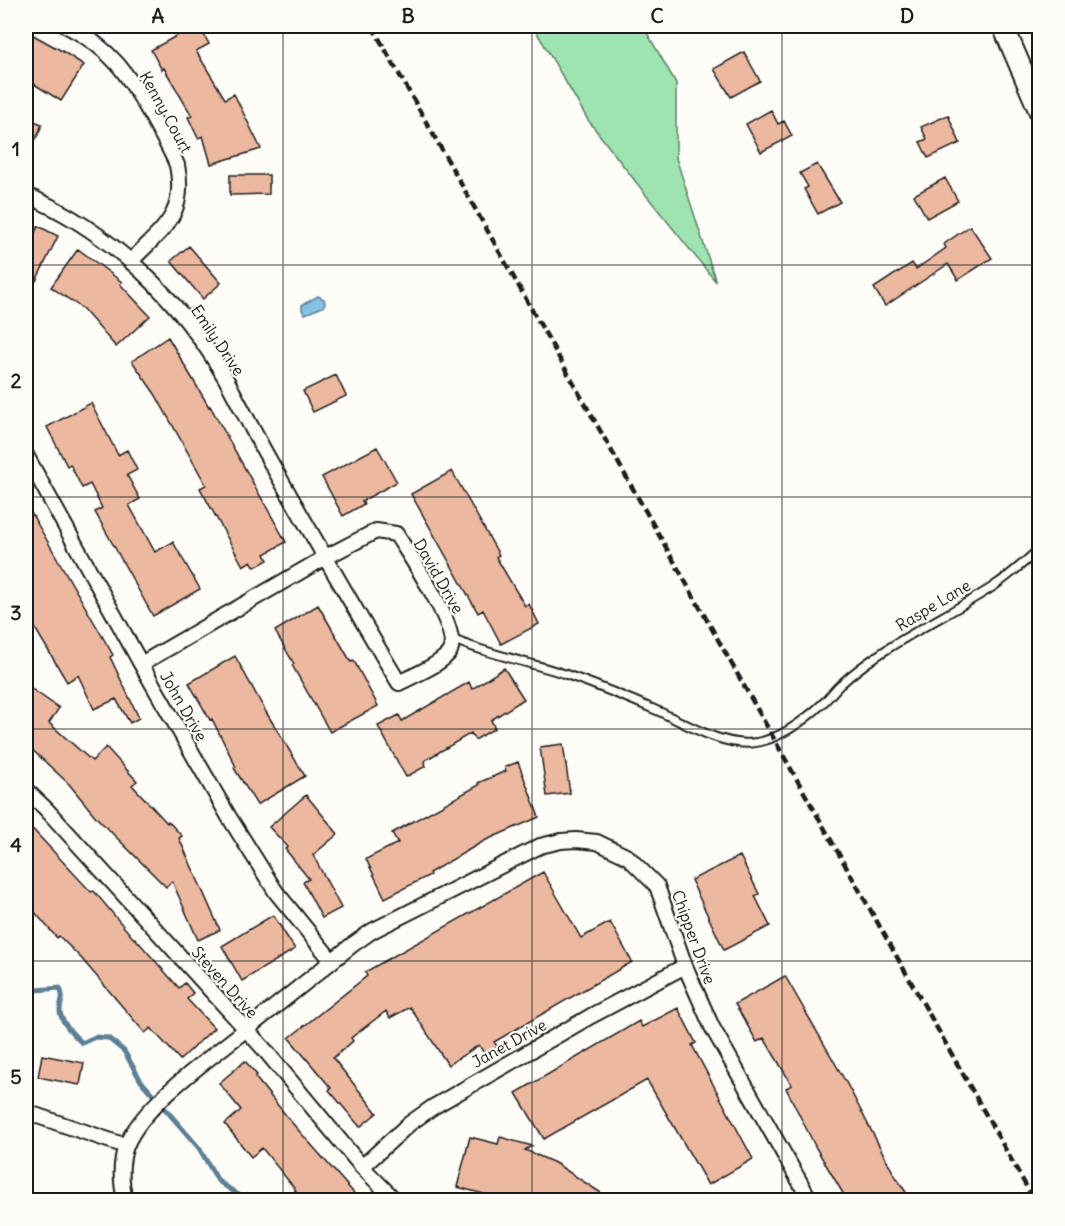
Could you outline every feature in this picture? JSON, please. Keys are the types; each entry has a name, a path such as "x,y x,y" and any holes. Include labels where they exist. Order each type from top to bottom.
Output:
{"main road":[{"path":"1003,26 1040,112"}],"street":[{"name":"Kenny Court","path":"67,26 85,35 118,63 131,79 177,165 180,180 177,207 169,222 131,261"},
{"name":"Emily Drive","path":"26,195 49,205 105,239 131,261 185,317 213,360 324,558"},
{"name":"John Drive","path":"26,455 141,664 229,817 276,892 332,961"},
{"name":"David Drive","path":"141,664 324,558 376,531 396,534 443,613 452,639 451,649 445,657 399,683 324,558"},
{"name":"Steven Drive","path":"26,790 46,809 246,1029 362,1167 395,1200"},
{"name":"Chipper Drive","path":"126,1146 146,1115 167,1094 372,931 497,869 524,853 550,843 576,840 597,842 628,857 657,886 685,966 712,1027 810,1200"},
{"name":"Janet Drive","path":"362,1167 409,1124 451,1096 591,1016 685,966"},
{"path":"26,1112 126,1146 122,1169 125,1200"}],"lane":[{"name":"Raspe Lane","path":"452,639 479,650 564,674 657,711 704,733 751,744 773,738 801,721 823,704 840,685 887,649 993,586 1040,549"}],"green space":[{"path":"533,26 643,26 676,83 676,158 716,282 588,120"}],"water":[{"path":"318,296 324,299 323,307 305,314 302,305"}],"building":[{"path":"194,26 199,26 209,44 196,51 225,99 234,94 261,149 211,164 203,136 198,138 188,117 192,116 151,50"},
{"path":"26,31 84,65 61,101 26,79"},
{"path":"744,52 760,81 731,97 714,69"},
{"path":"771,110 778,124 784,121 792,136 761,152 746,124"},
{"path":"948,115 960,143 928,158 920,142 927,139 921,127"},
{"path":"26,118 42,124 26,154"},
{"path":"817,164 840,202 818,214 804,189 808,187 800,173"},
{"path":"230,175 269,175 269,194 230,195"},
{"path":"945,178 958,201 927,218 914,195"},
{"path":"38,226 58,236 36,281 26,276 26,253"},
{"path":"970,226 992,258 958,280 948,264 885,306 874,288 912,263 916,269 946,248 944,244"},
{"path":"189,246 221,283 203,299 171,261"},
{"path":"78,249 122,282 120,284 150,316 116,347 83,309 51,287"},
{"path":"168,337 210,406 286,542 265,554 268,560 255,567 251,561 243,566 200,488 206,485 155,394 132,361"},
{"path":"336,375 346,396 313,412 303,391"},
{"path":"91,403 118,455 127,450 137,470 127,475 140,499 129,505 155,552 173,542 200,589 153,616 95,512 102,508 90,484 82,488 70,464 67,466 47,427"},
{"path":"377,447 397,482 362,501 364,504 343,516 322,477"},
{"path":"452,471 499,555 496,557 525,606 529,604 539,624 501,644 483,610 478,613 411,494"},
{"path":"26,504 113,655 110,657 139,718 130,723 116,699 94,709 78,675 67,682 26,613"},
{"path":"318,605 351,662 354,661 378,706 330,732 275,631"},
{"path":"235,656 305,776 257,805 234,768 236,767 212,719 210,720 189,683"},
{"path":"504,668 524,699 491,720 495,728 475,740 471,733 424,761 426,766 406,777 378,726 399,715 402,721 469,682 472,689"},
{"path":"26,685 59,708 49,723 92,761 106,747 137,781 132,785 182,836 179,838 220,930 198,940 172,881 166,887 96,817 69,784 26,744"},
{"path":"563,744 570,793 547,796 540,747"},
{"path":"518,762 539,817 484,841 429,873 430,875 385,898 366,859 398,843 392,833 479,785 478,783 506,771 505,767"},
{"path":"306,795 338,834 313,855 341,908 322,918 303,882 309,879 285,849 288,847 269,827"},
{"path":"26,822 91,892 94,891 179,988 185,983 193,993 187,999 214,1028 180,1060 151,1028 145,1033 81,958 59,936 57,938 26,902"},
{"path":"740,856 759,894 755,896 770,926 724,950 691,880"},
{"path":"543,872 581,938 610,922 632,962 494,1042 498,1047 485,1055 479,1045 448,1065 410,1007 390,1018 386,1011 351,1038 353,1041 333,1058 377,1113 360,1127 289,1038 367,976 365,972"},
{"path":"273,915 295,949 242,981 222,946"},
{"path":"785,976 847,1084 894,1174 911,1200 847,1200 816,1148 786,1088 792,1085 764,1038 757,1042 735,1004"},
{"path":"678,1008 696,1043 692,1045 753,1159 708,1185 647,1080 544,1139 516,1093 639,1021 642,1027"},
{"path":"42,1055 84,1063 80,1085 38,1077"},
{"path":"245,1061 293,1124 360,1200 283,1200 296,1190 262,1148 251,1157 225,1124 241,1110 219,1083"},
{"path":"470,1137 498,1144 500,1137 532,1146 525,1150 555,1163 612,1200 507,1200 457,1187"}],"waterway":[{"path":"26,971 36,990 60,988 61,1015 68,1028 82,1043 95,1037 108,1038 124,1051 141,1081 199,1148 218,1181 246,1200"}],"railway":[{"path":"372,26 1034,1200"}]}
